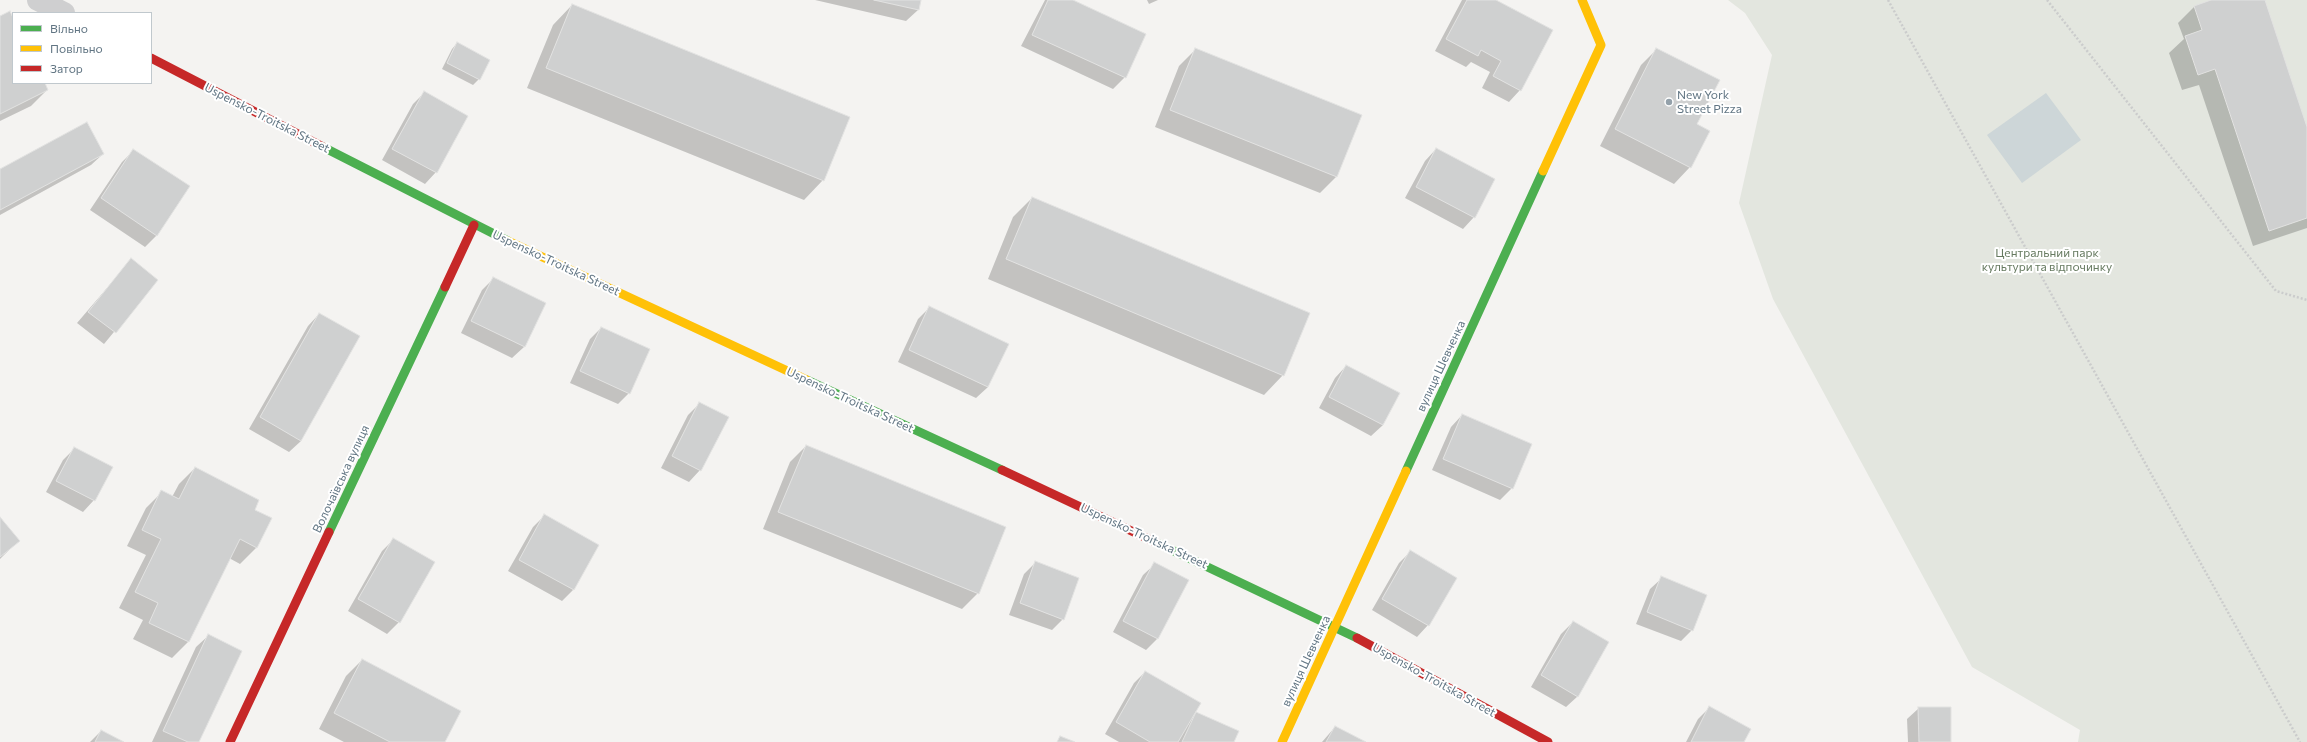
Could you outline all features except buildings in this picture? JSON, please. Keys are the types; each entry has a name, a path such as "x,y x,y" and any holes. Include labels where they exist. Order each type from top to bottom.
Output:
{"street":[{"path":"38,0 62,12"},
{"name":"вулиця Шевченка","path":"1282,742 1601,45 1582,0"},
{"name":"Uspensko-Troitska Street","path":"152,59 474,225 1336,626 1548,742"},
{"name":"Волочаївська вулиця","path":"230,742 474,225"}],"path":[{"path":"1888,0 2300,742"},
{"path":"2047,0 2276,291 2307,300"}],"green space":[{"name":"Центральний парк культури та відпочинку","path":"1728,0 2307,0 2307,742 2078,742 2080,730 1972,667 1773,299 1739,203 1772,55 1745,13"}],"shaded area":[{"path":"2046,93 2081,140 2022,183 1987,135"}],"traffic: fast":[{"path":"323,147 508,241"},
{"path":"1406,471 1543,171"},
{"path":"329,532 445,287"},
{"path":"807,380 1002,470"},
{"path":"1157,543 1357,638"}],"traffic: slow":[{"path":"1543,171 1601,45 1582,0"},
{"path":"508,241 807,380"},
{"path":"1282,742 1406,471"}],"traffic: jam":[{"path":"152,59 323,147"},
{"path":"445,287 474,225"},
{"path":"1002,470 1157,543"},
{"path":"230,742 329,532"},
{"path":"1357,638 1548,742"}],"place":[{"name":"New York Street Pizza","path":"1669,102"}]}
